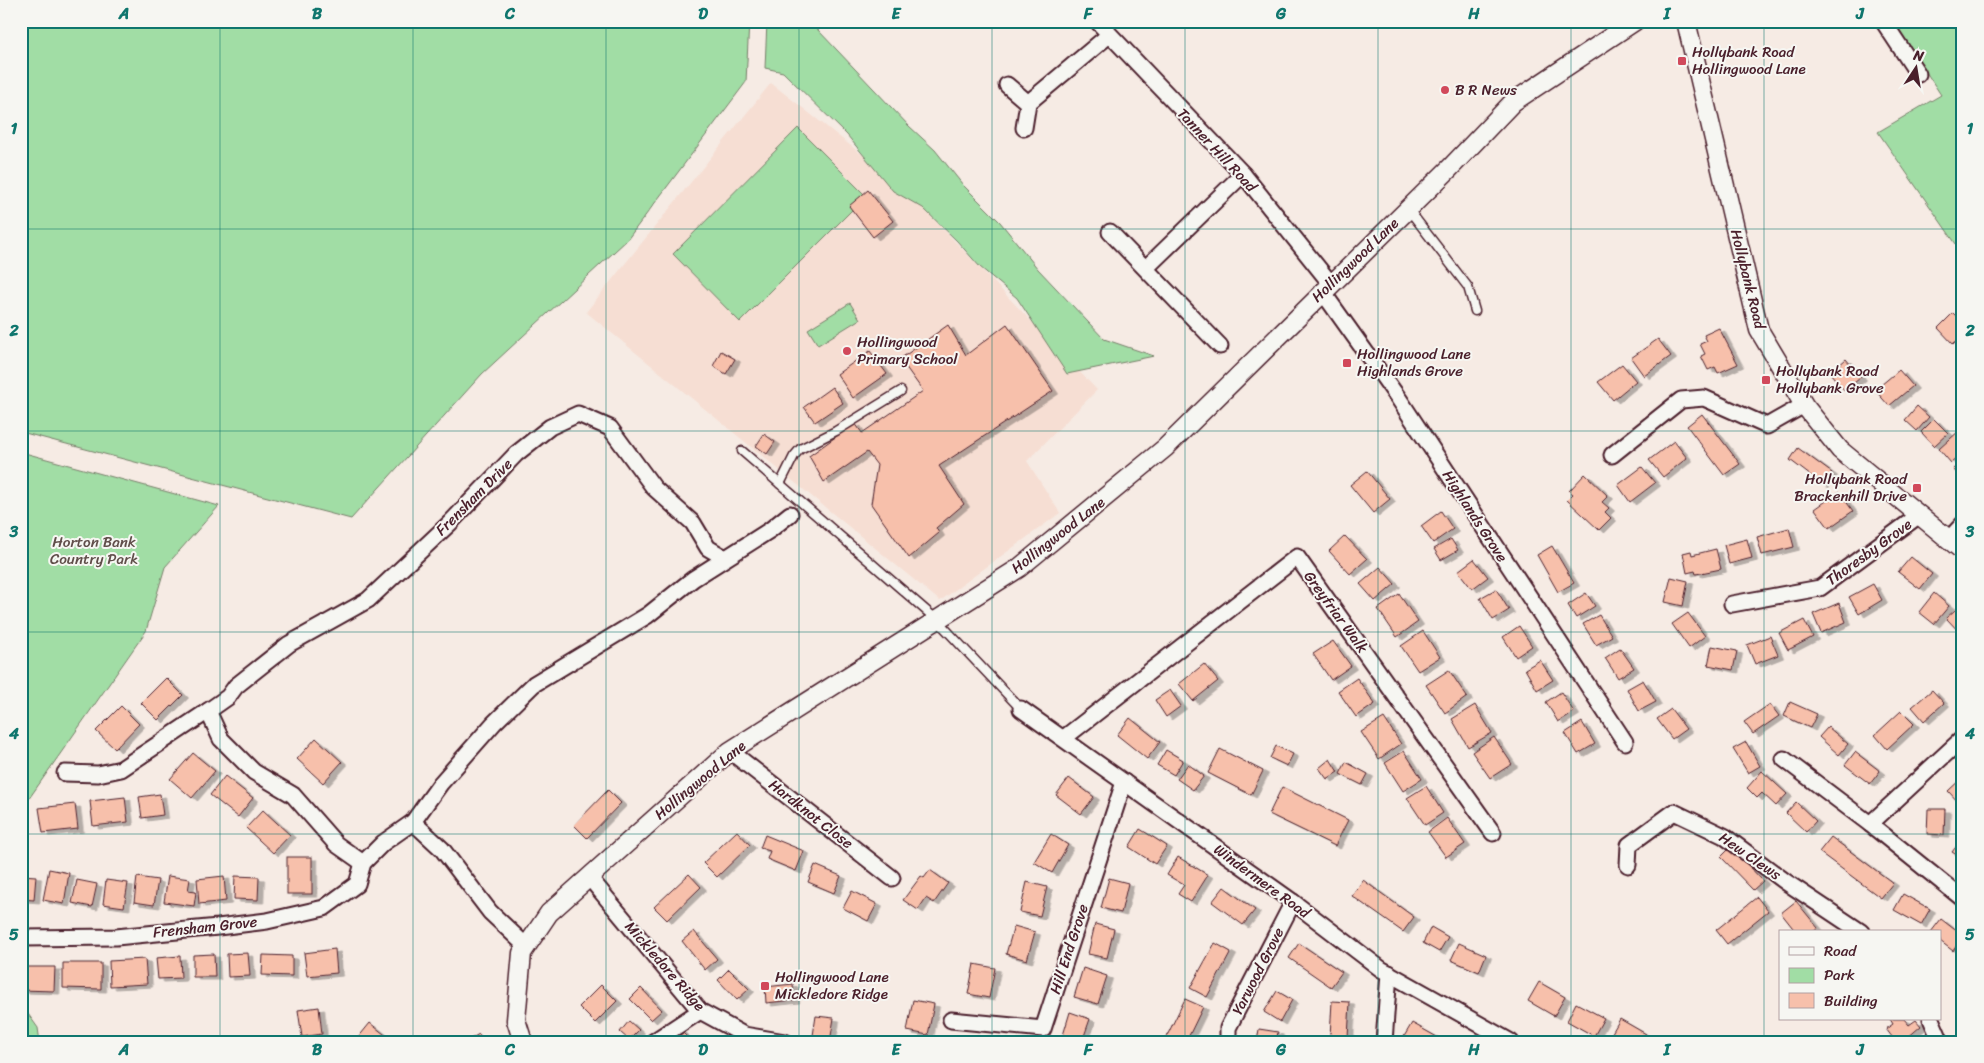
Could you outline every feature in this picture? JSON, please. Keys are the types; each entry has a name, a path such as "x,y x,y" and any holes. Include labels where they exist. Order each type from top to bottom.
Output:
{"street":[{"name":"Tanner Hill Road","path":"1097,21 1243,174 1326,288"},
{"name":"Hollingwood Lane","path":"523,1042 516,1020 522,953 549,913 589,876 730,751 1019,568 1165,448 1408,209 1513,102 1635,21"},
{"name":"Hollybank Road","path":"1686,21 1759,330 1804,405 1840,450 1918,516 1963,551"},
{"path":"1883,21 1918,74"},
{"path":"1024,128 1028,103 1109,35"},
{"path":"1007,85 1028,103"},
{"path":"1146,268 1243,174"},
{"path":"1110,232 1220,346"},
{"name":"Highlands Grove","path":"1326,288 1625,742"},
{"path":"1612,455 1681,400 1704,398 1768,426 1804,405"},
{"name":"Frensham Drive","path":"65,773 98,774 121,770 228,697 236,686 289,644 368,600 450,523 516,454 550,427 578,414 610,428 654,488 693,523 708,548 725,558"},
{"path":"526,946 490,912 442,849 413,822 440,783 494,723 534,684 648,615 693,579 770,530 790,514"},
{"name":"Thoresby Grove","path":"1732,604 1820,588 1918,516"},
{"path":"1949,539 1963,524"},
{"name":"Greyfriar Walk","path":"1064,738 1297,558 1494,833"},
{"name":"Windermere Road","path":"1021,709 1293,902 1389,973 1511,1042"},
{"path":"208,711 221,739 254,772 293,795 336,844 363,863"},
{"path":"1870,824 1963,738"},
{"name":"Hardknot Close","path":"730,751 892,878"},
{"path":"1784,759 1870,824 1963,899"},
{"name":"Hill End Grove","path":"951,1020 1043,1029 1124,782"},
{"name":"Hew Clews","path":"1628,865 1629,845 1674,812 1724,836 1786,882 1858,930"},
{"name":"Frensham Grove","path":"21,938 116,937 266,921 324,908 357,884 363,863 383,843 413,822"},
{"name":"Mickledore Ridge","path":"589,876 700,1011 744,1035 785,1042"},
{"name":"Yarwood Grove","path":"1228,1042 1228,1028 1293,902"},
{"path":"1384,1042 1389,973"},
{"path":"653,1042 700,1011"},
{"path":"1931,1020 1941,1042"}],"lane":[{"path":"1408,209 1468,287 1474,312"},
{"path":"780,484 794,456 800,449 836,431 901,391"},
{"path":"742,451 937,620 1021,709"}],"shaded area":[{"name":"Hollingwood Primary School","path":"771,83 902,186 1097,390 1027,461 1060,513 940,601 586,312"}],"green space":[{"path":"21,21 749,21 746,82 627,240 482,374 351,519 21,432"},
{"path":"767,21 814,21 818,30 909,126 935,150 963,185 1000,222 1038,269 1104,339 1154,356 1067,374 1017,298 980,267 957,241 923,208 893,191 847,135 783,72 765,68"},
{"path":"1893,21 1963,21 1963,254 1878,132 1941,95"},
{"path":"798,128 866,196 740,322 673,254"},
{"path":"850,303 860,319 818,345 808,329"},
{"name":"Horton Bank Country Park","path":"21,452 219,506 165,567 146,631 21,810"},
{"path":"21,1004 38,1028 40,1042 21,1042"}],"building":[{"path":"868,190 893,221 873,237 849,206"},
{"path":"1953,313 1963,323 1963,335 1953,344 1938,328"},
{"path":"1007,324 1053,391 939,466 964,504 936,528 939,533 909,558 871,504 877,465 867,452 824,482 809,456 855,423 862,433 923,391 900,359 948,325 966,355"},
{"path":"1719,328 1738,364 1718,373 1715,367 1708,370 1701,356 1705,354 1700,344 1707,341 1704,335"},
{"path":"1658,339 1671,356 1644,376 1631,358"},
{"path":"721,351 735,359 726,374 713,366"},
{"path":"870,351 887,374 853,398 837,374"},
{"path":"1846,359 1861,377 1845,391 1830,373"},
{"path":"1622,364 1636,381 1613,400 1598,382"},
{"path":"1899,370 1913,386 1889,406 1875,390"},
{"path":"832,387 843,403 815,422 804,407"},
{"path":"1917,406 1929,417 1917,431 1905,420"},
{"path":"1702,414 1740,464 1724,475 1687,426"},
{"path":"1934,419 1948,433 1934,446 1921,432"},
{"path":"1960,430 1963,434 1963,453 1951,463 1939,449"},
{"path":"764,434 775,442 767,454 756,446"},
{"path":"1674,441 1687,458 1663,477 1649,460"},
{"path":"1798,448 1832,473 1823,485 1790,460"},
{"path":"1963,460 1963,480 1953,469"},
{"path":"1642,467 1655,483 1630,502 1618,485"},
{"path":"1367,471 1390,499 1373,513 1350,485"},
{"path":"1585,474 1608,496 1602,502 1609,508 1605,512 1611,518 1599,530 1567,500 1573,494 1569,491"},
{"path":"1839,492 1853,511 1829,528 1815,509"},
{"path":"1441,511 1453,529 1433,543 1421,526"},
{"path":"1789,528 1794,547 1762,555 1757,537"},
{"path":"1345,536 1367,559 1350,574 1329,551"},
{"path":"1451,539 1458,550 1441,560 1434,549"},
{"path":"1747,539 1752,558 1729,564 1724,545"},
{"path":"1552,546 1574,583 1558,592 1537,555"},
{"path":"1716,549 1721,569 1696,574 1695,571 1687,573 1683,553 1691,551 1692,555"},
{"path":"1911,557 1932,574 1920,589 1898,572"},
{"path":"1474,559 1488,577 1472,589 1458,571"},
{"path":"1380,567 1395,584 1375,601 1360,584"},
{"path":"1671,577 1688,581 1683,606 1665,602"},
{"path":"1873,584 1882,600 1859,614 1849,597"},
{"path":"1496,589 1509,610 1493,620 1480,598"},
{"path":"1586,593 1595,606 1576,618 1568,605"},
{"path":"1934,593 1949,606 1934,624 1919,612"},
{"path":"1399,594 1418,622 1397,637 1378,609"},
{"path":"1839,603 1846,622 1821,633 1813,614"},
{"path":"1963,603 1963,636 1946,618"},
{"path":"1688,613 1705,636 1689,648 1672,624"},
{"path":"1599,615 1612,636 1596,645 1583,624"},
{"path":"1804,620 1813,637 1788,650 1779,633"},
{"path":"1519,626 1532,646 1516,657 1503,637"},
{"path":"1423,631 1440,657 1418,671 1401,646"},
{"path":"1770,636 1778,655 1755,664 1747,645"},
{"path":"1333,641 1351,666 1331,680 1313,654"},
{"path":"1712,646 1737,651 1733,670 1708,665"},
{"path":"1620,648 1634,668 1618,678 1605,658"},
{"path":"1540,660 1553,680 1537,690 1525,669"},
{"path":"1204,664 1218,681 1193,701 1179,684"},
{"path":"1449,670 1467,697 1445,713 1426,685"},
{"path":"166,678 183,695 158,720 141,703"},
{"path":"1357,678 1375,704 1356,717 1338,691"},
{"path":"1643,680 1656,702 1639,711 1627,689"},
{"path":"1170,690 1181,706 1166,717 1155,700"},
{"path":"1932,690 1944,703 1924,721 1912,707"},
{"path":"1561,692 1574,712 1558,722 1546,702"},
{"path":"1790,702 1817,714 1810,728 1784,716"},
{"path":"1770,704 1779,716 1753,734 1744,722"},
{"path":"1475,705 1492,733 1468,747 1452,719"},
{"path":"121,706 139,724 115,749 96,731"},
{"path":"1671,709 1686,729 1672,739 1657,719"},
{"path":"1901,711 1914,724 1887,749 1875,735"},
{"path":"1130,718 1160,742 1147,759 1117,735"},
{"path":"1384,718 1401,744 1379,759 1361,732"},
{"path":"1582,722 1595,744 1578,754 1565,733"},
{"path":"1828,727 1848,744 1839,755 1819,737"},
{"path":"1494,737 1512,764 1490,778 1472,752"},
{"path":"316,738 342,762 323,783 297,759"},
{"path":"1746,742 1760,766 1748,773 1733,749"},
{"path":"1276,746 1293,754 1287,766 1270,758"},
{"path":"1220,749 1263,771 1251,795 1208,773"},
{"path":"1166,750 1183,760 1174,775 1157,765"},
{"path":"1404,751 1422,779 1403,791 1385,763"},
{"path":"1855,752 1880,771 1870,784 1845,765"},
{"path":"193,753 215,771 192,798 170,779"},
{"path":"1330,759 1338,772 1327,779 1319,768"},
{"path":"1346,762 1368,774 1362,785 1340,774"},
{"path":"1188,764 1204,776 1193,790 1177,779"},
{"path":"1762,771 1787,794 1776,806 1762,793 1757,798 1747,788"},
{"path":"225,776 253,798 238,817 210,795"},
{"path":"1963,777 1963,801 1960,804 1948,791"},
{"path":"1069,778 1094,797 1081,814 1056,795"},
{"path":"1426,786 1443,813 1425,825 1407,798"},
{"path":"1282,787 1348,820 1335,846 1269,814"},
{"path":"608,790 621,803 587,838 574,825"},
{"path":"160,794 163,815 142,818 139,797"},
{"path":"125,797 128,822 93,826 90,801"},
{"path":"1796,802 1816,821 1806,832 1786,813"},
{"path":"75,804 78,829 43,833 39,808"},
{"path":"1928,809 1945,809 1944,835 1927,834"},
{"path":"263,810 290,835 273,853 246,828"},
{"path":"1447,818 1465,844 1446,857 1428,832"},
{"path":"1140,829 1167,846 1155,864 1129,847"},
{"path":"737,831 750,845 717,877 703,863"},
{"path":"1051,834 1068,845 1052,873 1034,862"},
{"path":"765,835 804,851 796,871 767,859 770,851 760,848"},
{"path":"1831,837 1893,883 1881,898 1819,852"},
{"path":"1963,838 1963,859 1952,852"},
{"path":"1731,847 1763,881 1753,890 1721,857"},
{"path":"287,857 312,857 312,894 287,894"},
{"path":"1178,857 1208,875 1191,902 1178,894 1184,885 1167,875"},
{"path":"815,865 841,876 834,893 808,882"},
{"path":"49,869 69,873 64,904 43,900"},
{"path":"930,870 948,883 934,903 926,898 918,910 903,900 921,876 924,878"},
{"path":"689,874 701,887 667,920 654,907"},
{"path":"21,875 36,876 34,900 21,899"},
{"path":"168,876 190,879 188,891 196,892 194,906 164,902"},
{"path":"224,876 226,901 199,904 197,879"},
{"path":"235,876 259,877 258,900 234,899"},
{"path":"137,877 158,880 154,905 134,902"},
{"path":"1109,878 1128,883 1121,913 1101,908"},
{"path":"77,880 97,884 92,907 72,903"},
{"path":"106,880 128,883 124,907 103,904"},
{"path":"1363,880 1414,917 1403,932 1352,896"},
{"path":"1027,882 1047,887 1040,916 1020,912"},
{"path":"1224,887 1255,910 1243,925 1212,902"},
{"path":"852,891 877,904 868,921 843,908"},
{"path":"1903,894 1930,909 1921,925 1894,910"},
{"path":"1757,897 1768,911 1727,944 1716,930"},
{"path":"1796,901 1818,928 1816,930 1794,930 1781,913"},
{"path":"1941,919 1963,936 1953,951 1942,943 1942,930 1933,930"},
{"path":"1095,924 1114,929 1107,958 1088,954"},
{"path":"1014,926 1035,932 1027,960 1006,954"},
{"path":"1431,927 1448,937 1439,952 1423,943"},
{"path":"694,931 717,959 705,970 682,941"},
{"path":"1215,943 1231,952 1207,997 1190,988"},
{"path":"1299,943 1342,972 1331,987 1289,958"},
{"path":"1459,943 1486,955 1479,972 1451,960"},
{"path":"335,949 337,973 307,976 304,953"},
{"path":"248,953 250,976 228,977 227,954"},
{"path":"214,954 215,977 193,977 193,955"},
{"path":"263,955 292,956 292,976 262,975"},
{"path":"180,956 181,978 158,979 156,958"},
{"path":"145,959 147,984 110,986 109,961"},
{"path":"63,963 101,963 101,989 63,988"},
{"path":"974,964 995,968 989,998 968,994"},
{"path":"21,967 55,967 54,991 21,990"},
{"path":"1083,968 1107,976 1098,1004 1074,997"},
{"path":"729,969 749,989 737,1000 718,980"},
{"path":"1539,982 1565,997 1554,1016 1528,1001"},
{"path":"793,984 794,1000 766,1003 765,987"},
{"path":"601,985 617,1001 595,1023 579,1007"},
{"path":"641,988 662,1010 651,1020 630,999"},
{"path":"1277,991 1292,1000 1280,1022 1264,1012"},
{"path":"1185,999 1203,1007 1186,1042 1164,1042"},
{"path":"913,1000 934,1004 928,1035 907,1031"},
{"path":"1332,1001 1350,1002 1348,1038 1330,1037"},
{"path":"1576,1003 1604,1018 1594,1036 1567,1021"},
{"path":"319,1007 322,1034 302,1037 298,1010"},
{"path":"1070,1012 1090,1019 1082,1042 1061,1042"},
{"path":"816,1016 834,1018 830,1042 812,1042"},
{"path":"1620,1019 1646,1034 1641,1042 1615,1042 1609,1038"},
{"path":"1891,1020 1905,1020 1909,1025 1916,1020 1921,1026 1907,1038 1911,1042 1896,1042 1886,1029 1893,1024"},
{"path":"629,1021 639,1030 629,1040 620,1032"},
{"path":"370,1023 394,1042 360,1042 357,1039"},
{"path":"1412,1023 1446,1042 1402,1040"},
{"path":"1259,1029 1278,1032 1276,1042 1257,1042"},
{"path":"680,1030 692,1042 669,1041"},
{"path":"479,1034 483,1042 467,1041"}],"place":[{"name":"Hollybank Road Hollingwood Lane","path":"1682,61"},
{"name":"B R News","path":"1445,90"},
{"name":"Hollingwood Primary School","path":"847,351"},
{"name":"Hollingwood Lane Highlands Grove","path":"1347,363"},
{"name":"Hollybank Road Hollybank Grove","path":"1766,380"},
{"name":"Hollybank Road Brackenhill Drive","path":"1917,488"},
{"name":"Hollingwood Lane Mickledore Ridge","path":"765,986"}]}
